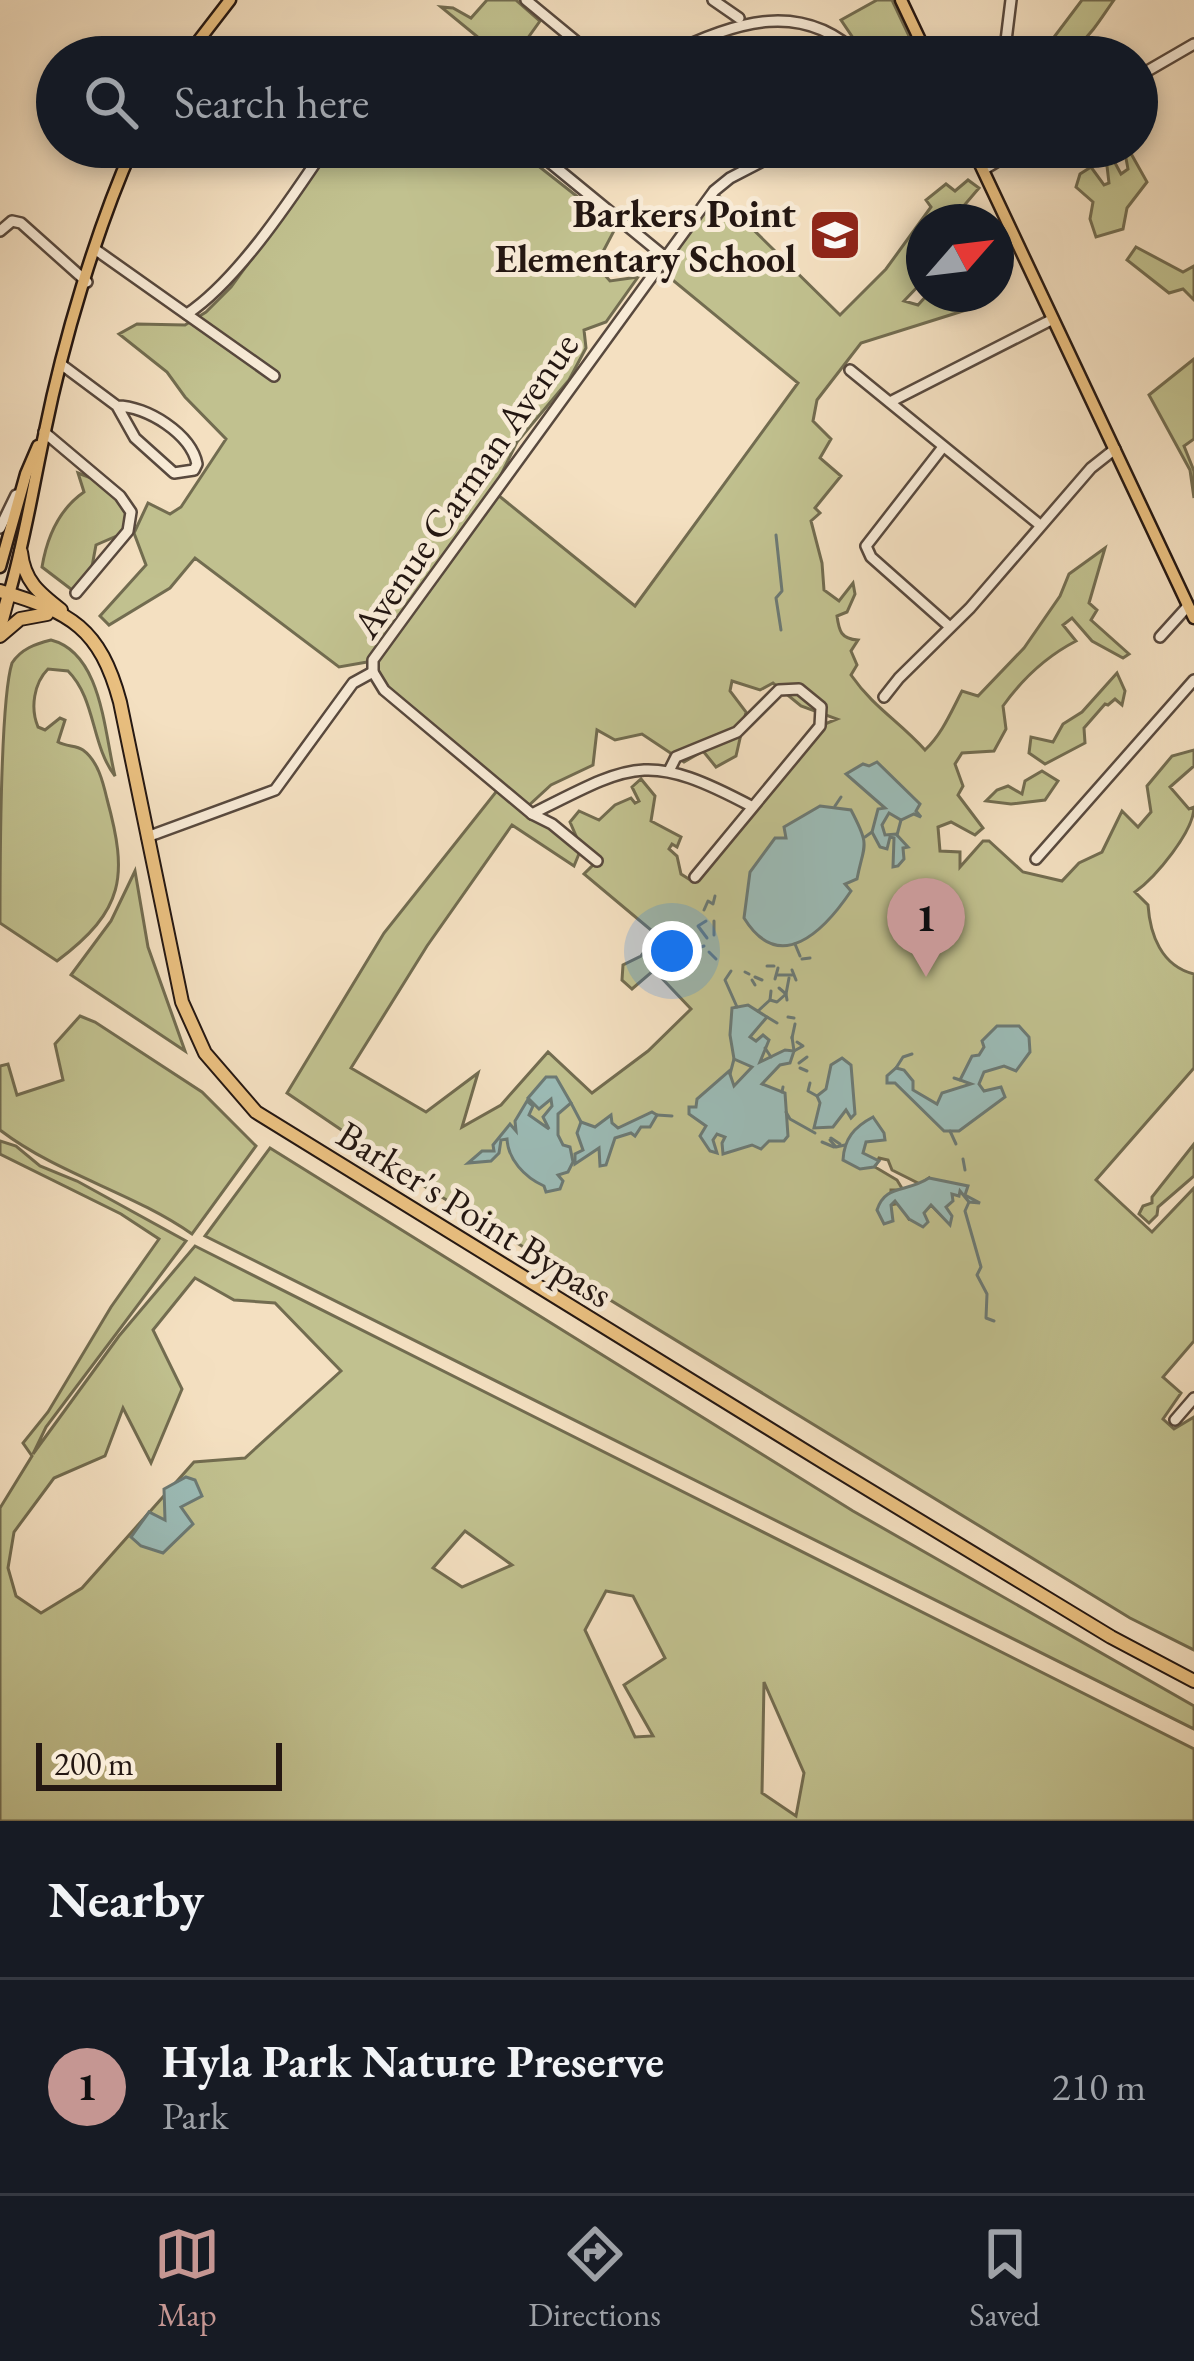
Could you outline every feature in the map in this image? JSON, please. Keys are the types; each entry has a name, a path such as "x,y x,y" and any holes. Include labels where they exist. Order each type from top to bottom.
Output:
{"highway":[{"name":"Barker's Point Bypass","path":"21,552 31,584 98,643 114,679 174,973 192,1028 220,1075 256,1112 1030,1588 1194,1681"},
{"path":"0,631 5,592 72,618"},
{"path":"0,631 32,614 72,618"}],"main road":[{"path":"202,36 230,0"},
{"path":"901,0 918,36"},
{"path":"5,592 21,552 62,365 125,168"},
{"path":"983,170 1191,612"},
{"path":"0,567 26,474 44,432"}],"street":[{"path":"526,0 570,36"},
{"path":"713,0 740,18"},
{"path":"1007,36 1011,0"},
{"path":"704,36 752,12"},
{"path":"836,22 846,36"},
{"path":"1158,65 1194,44"},
{"path":"187,314 216,292 312,168"},
{"path":"557,168 665,257"},
{"name":"Avenue Carman Avenue","path":"597,862 552,824 532,814 385,690 373,672 378,649 722,183 750,168"},
{"path":"0,231 12,221 21,223 86,282"},
{"path":"96,250 274,376"},
{"path":"890,401 1053,319"},
{"path":"62,365 117,406 135,438 174,473 194,470 193,451 162,422 134,407 117,406"},
{"path":"850,370 1040,525"},
{"path":"44,432 120,496 131,512 128,531 76,593"},
{"path":"943,447 866,546 871,557 950,627"},
{"path":"884,697 1091,468 1114,449"},
{"path":"0,528 26,474"},
{"path":"1160,638 1191,612"},
{"path":"147,837 274,790 352,683 373,672"},
{"path":"1036,859 1194,680"},
{"path":"670,769 676,757 737,732 772,694 786,688 799,689 821,707 820,726 695,877"},
{"path":"532,814 622,771 670,769 751,806"},
{"path":"1175,1420 1194,1398"}],"green space":[{"path":"487,0 516,0 540,21 529,36 476,36 441,7 471,18"},
{"path":"877,0 892,0 909,36 852,36 841,20"},
{"path":"1082,0 1114,0 1087,36 1055,36"},
{"path":"318,168 541,168 616,227 596,265 610,281 638,277 606,322 584,330 586,348 569,380 517,442 493,491 635,606 798,383 658,268 714,191 840,315 906,241 906,312 960,312 861,343 817,400 813,421 831,439 820,458 841,476 815,508 820,513 811,521 824,590 839,601 853,583 855,594 847,612 837,616 842,633 858,640 851,651 857,665 851,675 925,750 962,691 978,696 1024,648 1060,596 1069,574 1105,548 1089,603 1097,610 1091,620 1129,654 1123,658 1092,641 1072,618 1063,625 1076,641 1035,669 1003,706 1006,729 994,751 962,753 955,764 963,786 958,795 983,828 975,835 951,822 938,827 940,851 960,852 960,867 983,841 989,841 1023,872 1062,881 1079,863 1102,852 1122,811 1138,827 1151,812 1147,786 1172,756 1194,750 1194,766 1170,787 1189,809 1194,807 1188,828 1163,865 1135,892 1148,905 1151,927 1165,956 1194,974 1194,1068 1096,1180 1152,1232 1194,1188 1194,1341 1163,1377 1181,1393 1163,1419 1174,1429 1194,1417 1194,1650 1130,1618 427,1188 287,1093 384,933 500,787 384,690 373,661 339,667 195,558 170,588 109,625 100,616 146,565 134,533 148,503 170,514 181,507 226,439 167,372 119,334 137,324 185,325 231,287","holes":["732,681 760,690 773,683 801,706 837,719 820,726 692,881 681,874 677,856 669,849 672,844 677,847 681,837 651,821 655,796 641,779 632,787 639,801 631,798 615,805 599,820 579,811 570,822 580,845 526,808 551,785 593,765 597,730 615,740 642,734 684,762 703,751 716,767 736,756 746,712 730,691","512,825 574,866 581,849 596,862 584,874 657,935 641,956 623,965 622,980 632,989 654,970 691,1009 648,1051 592,1093 548,1052 501,1105 462,1127 478,1073 426,1112 351,1068 427,946","879,1158 888,1160 892,1170 920,1184 929,1178 949,1223 931,1205 909,1219 900,1203 891,1205 891,1190 903,1190 897,1180 875,1167"]},
{"path":"1089,168 1104,185 1109,183 1107,168 1118,168 1121,174 1139,168 1147,182 1127,208 1123,229 1096,237 1090,219 1093,202 1076,187 1080,174"},
{"path":"968,180 979,188 965,204 929,204 926,200 946,184 955,191"},
{"path":"1136,247 1183,272 1194,266 1194,300 1183,289 1169,293 1127,260"},
{"path":"1194,359 1194,439 1184,446 1194,471 1194,498 1190,470 1149,395"},
{"path":"78,473 104,483 127,504 128,531 96,545 90,577 76,593 42,567 55,525 84,492"},
{"path":"51,640 68,648 91,677 115,776 101,750 84,695 68,671 48,669 39,681 34,712 38,727 45,730 60,718 65,720 58,742 83,750 96,766 118,850 115,890 108,908 80,943 57,961 0,923 8,683 12,663 20,654"},
{"path":"1117,673 1125,691 1122,705 1115,699 1105,704 1084,728 1085,743 1045,764 1029,753 1031,737 1053,742 1063,724 1082,712"},
{"path":"1042,771 1058,781 1045,800 986,801 1008,786 1022,794 1025,781"},
{"path":"135,871 148,947 185,1051 71,975 111,921"},
{"path":"80,1016 202,1092 256,1146 192,1234 0,1130 0,1066 8,1064 17,1095 63,1080 55,1044"},
{"path":"0,1141 16,1146 40,1166 186,1241 46,1427 33,1454 119,1336 195,1246 1194,1749 1194,1821 0,1821 0,1508 32,1456 23,1443 48,1412 111,1307 159,1239 121,1214 0,1154","holes":["195,1278 234,1300 275,1303 341,1371 245,1458 194,1462 82,1588 41,1613 16,1596 8,1568 14,1532 54,1478 105,1456 123,1408 151,1463 182,1389 153,1330","465,1531 512,1565 462,1587 433,1568","606,1591 633,1596 665,1658 624,1685 653,1736 635,1737 585,1630","764,1682 804,1773 796,1816 762,1793"]},
{"path":"1194,1144 1194,1176 1158,1207 1149,1223 1139,1214 1143,1206 1152,1203"},
{"path":"270,1148 853,1511 1194,1706 1194,1729 205,1236"}],"water":[{"path":"877,762 920,804 916,811 921,817 914,814 901,820 889,813 882,825 885,835 896,834 908,847 903,848 904,859 893,867 894,838 890,837 887,849 880,847 872,832 878,809 885,808 846,774"},
{"path":"820,806 851,810 864,845 857,879 845,884 851,891 815,932 787,945 772,944 744,918 750,872 775,838 786,838 784,827"},
{"path":"748,1005 767,1017 750,1037 756,1041 763,1035 769,1040 760,1062 785,1050 794,1051 790,1063 780,1065 762,1084 785,1093 788,1136 784,1141 769,1141 761,1149 752,1145 723,1154 725,1137 717,1134 713,1140 717,1153 700,1136 706,1126 689,1114 689,1107 696,1107 697,1099 729,1071 734,1086 752,1067 734,1059 730,1035 732,1008"},
{"path":"997,1026 1019,1026 1029,1037 1030,1052 1016,1071 1004,1066 984,1072 979,1084 984,1091 1001,1087 1005,1097 959,1131 944,1131 895,1083 887,1083 887,1076 896,1068 904,1070 913,1081 913,1090 937,1104 942,1093 971,1084 960,1080 972,1056 984,1047 982,1041"},
{"path":"842,1058 851,1065 855,1114 851,1118 846,1110 833,1127 814,1128 820,1103 817,1096 826,1089 831,1065"},
{"path":"546,1077 556,1077 571,1103 558,1114 558,1135 570,1147 573,1162 568,1172 558,1175 563,1181 560,1189 546,1192 530,1178 510,1154 507,1139 501,1140 499,1153 491,1161 468,1163 482,1151 494,1151 493,1145 510,1124 516,1131 515,1121 527,1101 533,1106 529,1115 549,1129 543,1117 552,1106 551,1099 539,1109 528,1098"},
{"path":"652,1112 657,1115 650,1127 641,1127 635,1136 615,1138 606,1165 600,1166 599,1148 575,1164 575,1154 583,1150 577,1133 581,1122 595,1127 611,1115 618,1128"},
{"path":"873,1117 885,1140 866,1142 863,1153 879,1161 860,1169 843,1160 845,1146 855,1129"},
{"path":"929,1178 968,1186 965,1195 980,1203 969,1202 960,1191 959,1196 952,1194 953,1201 946,1207 952,1216 950,1225 931,1205 924,1213 928,1222 923,1227 909,1219 895,1201 893,1221 884,1224 877,1210 885,1196"},
{"path":"186,1477 195,1480 202,1496 181,1507 193,1524 163,1553 141,1546 131,1537 149,1512 165,1520 164,1489"}],"waterway":[{"path":"776,535 781,630"},
{"path":"835,806 841,797"},
{"path":"897,835 901,820"},
{"path":"865,837 872,832"},
{"path":"704,910 715,896"},
{"path":"706,921 698,926 707,938"},
{"path":"714,921 714,935"},
{"path":"688,942 688,951 704,946"},
{"path":"795,944 800,956"},
{"path":"709,952 716,959"},
{"path":"802,959 810,958"},
{"path":"767,966 774,966"},
{"path":"775,979 778,968"},
{"path":"792,970 796,980"},
{"path":"731,971 725,980 737,1007"},
{"path":"745,972 749,974"},
{"path":"778,975 792,975"},
{"path":"755,977 762,980"},
{"path":"770,1000 777,1002 786,994 789,978"},
{"path":"752,980 755,985"},
{"path":"779,988 787,1000"},
{"path":"758,1011 770,1000 771,991"},
{"path":"767,1017 777,1023"},
{"path":"788,1017 794,1018"},
{"path":"792,1038 795,1024"},
{"path":"792,1037 794,1051 803,1046 797,1042"},
{"path":"765,1048 771,1057"},
{"path":"896,1068 903,1057 912,1054"},
{"path":"799,1063 807,1057"},
{"path":"730,1074 734,1059"},
{"path":"800,1068 807,1071"},
{"path":"954,1078 960,1080"},
{"path":"810,1083 808,1091 817,1096"},
{"path":"782,1092 783,1087"},
{"path":"571,1103 581,1122"},
{"path":"786,1112 815,1133"},
{"path":"657,1115 672,1116"},
{"path":"950,1131 956,1144"},
{"path":"831,1138 840,1144"},
{"path":"830,1140 836,1147 845,1145"},
{"path":"822,1142 834,1147"},
{"path":"963,1159 965,1170"},
{"path":"969,1202 965,1211 981,1267 977,1275 987,1294 986,1318 994,1321"}],"place":[{"name":"Barkers Point Elementary School","path":"835,235"},
{"name":"Hyla Park Nature Preserve","path":"926,977"}]}
